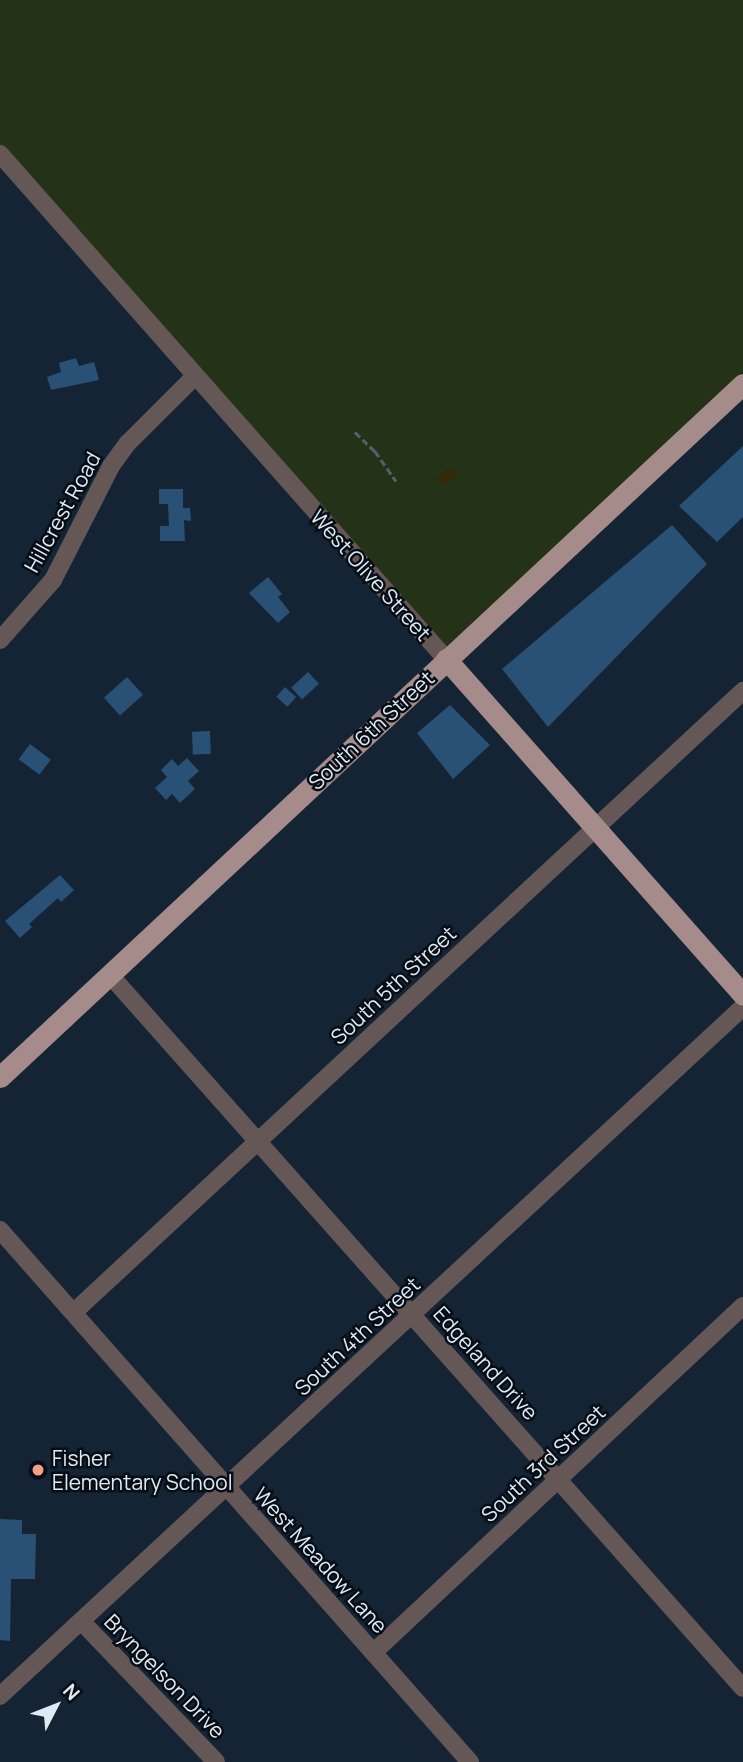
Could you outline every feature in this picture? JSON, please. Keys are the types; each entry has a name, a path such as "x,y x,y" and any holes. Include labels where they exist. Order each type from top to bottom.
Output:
{"main road":[{"name":"South 6th Street","path":"0,1077 743,384"},
{"name":"West Olive Street","path":"446,659 743,995"}],"street":[{"name":"West Olive Street","path":"0,153 446,659"},
{"name":"Hillcrest Road","path":"0,639 53,580 111,466 128,443 195,376"},
{"name":"South 5th Street","path":"74,1312 743,691"},
{"name":"Edgeland Drive","path":"110,975 743,1688"},
{"name":"South 4th Street","path":"0,1696 743,1007"},
{"name":"West Meadow Lane","path":"0,1230 470,1762"},
{"name":"South 3rd Street","path":"374,1652 743,1306"},
{"name":"Bryngelson Drive","path":"81,1621 216,1762"}],"path":[{"path":"355,432 375,451 396,481"}],"green space":[{"path":"0,0 743,0 743,371 446,659 0,154"}],"sand":[{"path":"449,468 456,471 455,478 448,484 440,484 438,477"}],"building":[{"path":"76,358 79,366 94,362 99,380 51,390 47,377 61,372 59,363"},
{"path":"743,446 743,517 717,542 679,506"},
{"path":"159,489 183,489 183,508 190,508 191,521 184,520 185,541 160,541 160,526 169,526 168,504 159,504"},
{"path":"672,525 707,564 548,727 502,669"},
{"path":"268,577 282,594 278,597 290,612 278,623 249,593"},
{"path":"308,672 319,684 302,699 291,688"},
{"path":"127,677 143,695 120,716 104,698"},
{"path":"285,687 296,697 287,707 276,697"},
{"path":"450,705 490,745 453,779 417,733"},
{"path":"210,731 211,754 193,755 192,732"},
{"path":"30,744 51,760 39,775 19,759"},
{"path":"187,758 199,771 188,781 195,789 180,803 172,794 166,800 155,788 167,777 161,770 172,759 178,766"},
{"path":"60,875 74,890 61,902 58,898 29,924 32,927 20,938 5,921"},
{"path":"0,1519 22,1520 22,1534 36,1534 35,1579 11,1579 10,1641 0,1640"}],"place":[{"name":"Fisher Elementary School","path":"38,1470"}]}
